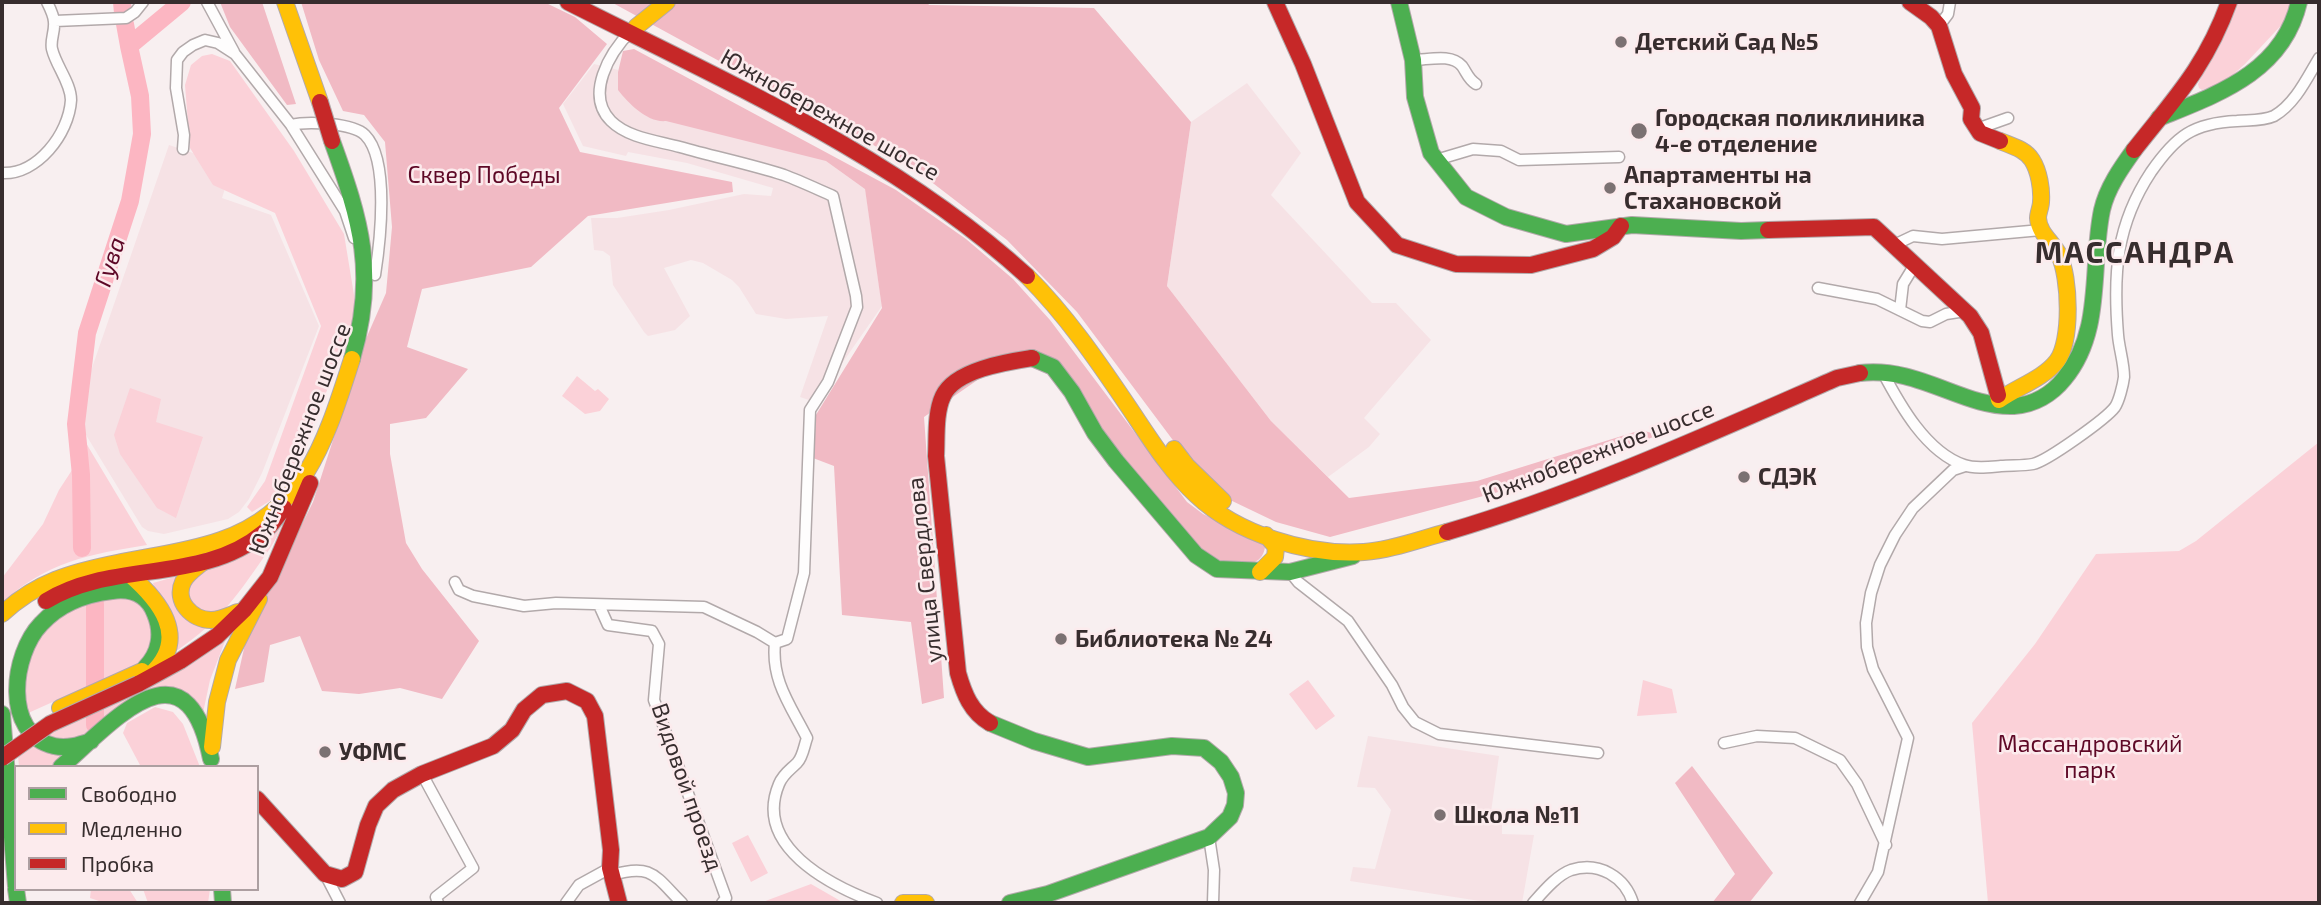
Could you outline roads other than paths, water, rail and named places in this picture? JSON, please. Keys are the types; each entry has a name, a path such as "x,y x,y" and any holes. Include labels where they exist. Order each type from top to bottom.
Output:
{"main road":[{"name":"Южнобережное шоссе","path":"285,2 324,102"},
{"name":"Южнобережное шоссе","path":"2,614 9,605 31,590 68,574 169,554 234,536 259,524 291,496 320,443 357,342 363,317 365,266 357,211 294,2"},
{"name":"Южнобережное шоссе","path":"568,2 869,158 942,204 989,243 1049,300 1183,482 1202,500 1227,517 1266,535 1352,552 1366,552 1496,518 1556,497 1837,378 1860,371 1901,374 1996,405 2010,407 2032,403 2055,388 2078,362 2094,293 2103,205 2114,180 2157,119 2198,69 2229,2"},
{"name":"Южнобережное шоссе","path":"589,2 629,33 875,152 945,197 995,236 1055,293 1187,466 1217,497 1267,526 1308,543 1398,536 1497,510 1594,474 1836,370 1861,362 1901,367 1999,400 2013,401 2032,396 2053,382 2068,363 2079,333 2095,204 2118,158 2193,65 2222,2"},
{"path":"629,33 667,2"},
{"path":"1275,2 1303,64 1357,202 1397,245 1456,264 1531,265 1572,257 1593,249 1613,237 1621,226"},
{"path":"1399,2 1413,61 1415,97 1431,153 1466,197 1506,217 1566,234 1621,226 1741,230 1874,227 1965,311 1981,333 1999,400 2048,370 2064,346 2067,329 2064,269 2059,254 2041,230 2038,218 2041,202 2039,181 2034,163 2026,152 1984,136 1977,129 1971,119 1972,108 1954,74 1939,26 1910,2"},
{"path":"2157,119 2221,93 2264,65 2295,19 2299,2"},
{"name":"Южнобережное шоссе","path":"2,758 26,738 66,714 139,677 180,662 217,636 244,610 270,577 289,536 359,358 369,324 374,275 369,228 353,173 336,139"},
{"name":"улица Свердлова","path":"1010,903 1048,894 1209,837 1224,826 1232,814 1237,797 1225,766 1216,754 1207,748 1182,745 1088,757 1003,730 982,719 966,700 958,673 936,456 936,425 943,396 953,383 962,377 1005,362 1033,358 1042,360 1061,376 1102,442 1196,555 1217,569 1290,572 1366,552"},
{"path":"24,618 30,610 68,589 129,574 184,567 254,542 276,520 291,496"},
{"path":"1260,572 1268,567 1275,557 1276,547 1266,535"},
{"path":"1290,572 1308,543"},
{"path":"203,562 189,573 182,584 181,600 188,612 199,619 213,620 244,610"},
{"path":"2,745 34,721 60,708 156,670 168,651 170,624 159,602 129,574"},
{"path":"212,763 217,702 228,660 270,577"},
{"path":"90,741 62,748 44,743 31,733 12,704 8,670 14,652 28,628 62,605 87,596 122,589 138,592 157,615 160,629 154,659 139,677"},
{"path":"259,801 325,874 342,879 355,872 376,806 393,790 422,774 493,746 512,730 524,710 542,695 567,691 587,701 595,716 611,850 611,871 620,903"},
{"path":"63,765 143,700 156,694 168,694 190,706 200,718 212,763"},
{"path":"2,713 14,842"},
{"path":"903,903 926,903"}],"street":[{"path":"2,173 19,171 40,158 52,146 64,127 71,99 53,52 51,41 55,21 47,2"},
{"path":"55,21 126,18 143,2"},
{"path":"207,2 235,54 291,125 345,211 358,254 365,294"},
{"path":"1939,26 1948,14 1950,2"},
{"path":"455,582 459,590 473,596 524,606 556,603 704,607 775,643 787,639 804,573 810,410 828,382 857,307 833,196 786,176 634,135 611,121 601,105 598,90 606,69 629,33"},
{"path":"183,149 184,135 176,88 177,60 183,52 205,40 218,43 235,54"},
{"path":"1413,61 1449,58 1461,64 1469,79 1476,84"},
{"path":"1860,903 1878,872 1886,845 1908,738 1873,669 1867,647 1866,623 1871,593 1885,555 1913,508 1953,470 1965,466 2035,464 2098,424 2116,406 2124,377 2118,335 2116,263 2128,216 2157,165 2182,137 2199,126 2260,120 2276,114 2294,98 2319,58"},
{"path":"1977,129 2008,118"},
{"path":"291,125 302,123 349,127 369,139 376,158 382,199 382,229 374,275"},
{"path":"1436,160 1473,149 1501,151 1519,160 1619,157"},
{"path":"1894,245 1913,236 1942,239 2041,230"},
{"path":"1900,310 1903,284 1914,266"},
{"path":"1818,288 1877,299 1927,322 1947,314 1965,311"},
{"path":"1882,371 1907,416 1919,431 1938,449 1965,466"},
{"path":"1290,572 1297,582 1348,621 1392,685 1402,707 1415,722 1439,734 1598,753"},
{"name":"Видовой проезд","path":"599,605 608,625 652,631 659,644 654,700 726,898 722,903"},
{"path":"775,643 773,662 786,701 807,738 798,761 786,771 779,784 773,819 781,837 803,864 848,892 877,903"},
{"path":"1724,743 1757,736 1787,737 1811,744 1840,760 1857,784 1886,845"},
{"path":"422,774 473,868 436,897 438,903"},
{"path":"1209,837 1214,870 1213,903"},
{"path":"566,903 579,886 611,871 635,868 652,872 682,903"},
{"path":"1534,903 1570,870 1590,868 1613,873 1629,891 1633,903"},
{"path":"325,874 340,903"}],"waterway":[{"path":"122,2 123,13"},
{"name":"Гува","path":"82,548 81,475 76,424 87,333 130,201 142,134 140,96 129,46 182,2"},
{"path":"125,24 129,46"},
{"name":"Гува","path":"95,604 95,725"}],"place":[{"name":"Детский Сад №5","path":"1621,42"},
{"name":"Городская поликлиника 4-е отделение","path":"1639,131"},
{"name":"Апартаменты на Стахановской","path":"1610,188"},
{"name":"СДЭК","path":"1744,477"},
{"name":"Библиотека № 24","path":"1061,639"},
{"name":"УФМС","path":"325,752"},
{"name":"Школа №11","path":"1440,815"}],"district":[{"name":"МАССАНДРА","path":"2135,253"}],"park label":[{"name":"Сквер Победы","path":"484,175"},
{"name":"Массандровский парк","path":"2090,757"}]}
